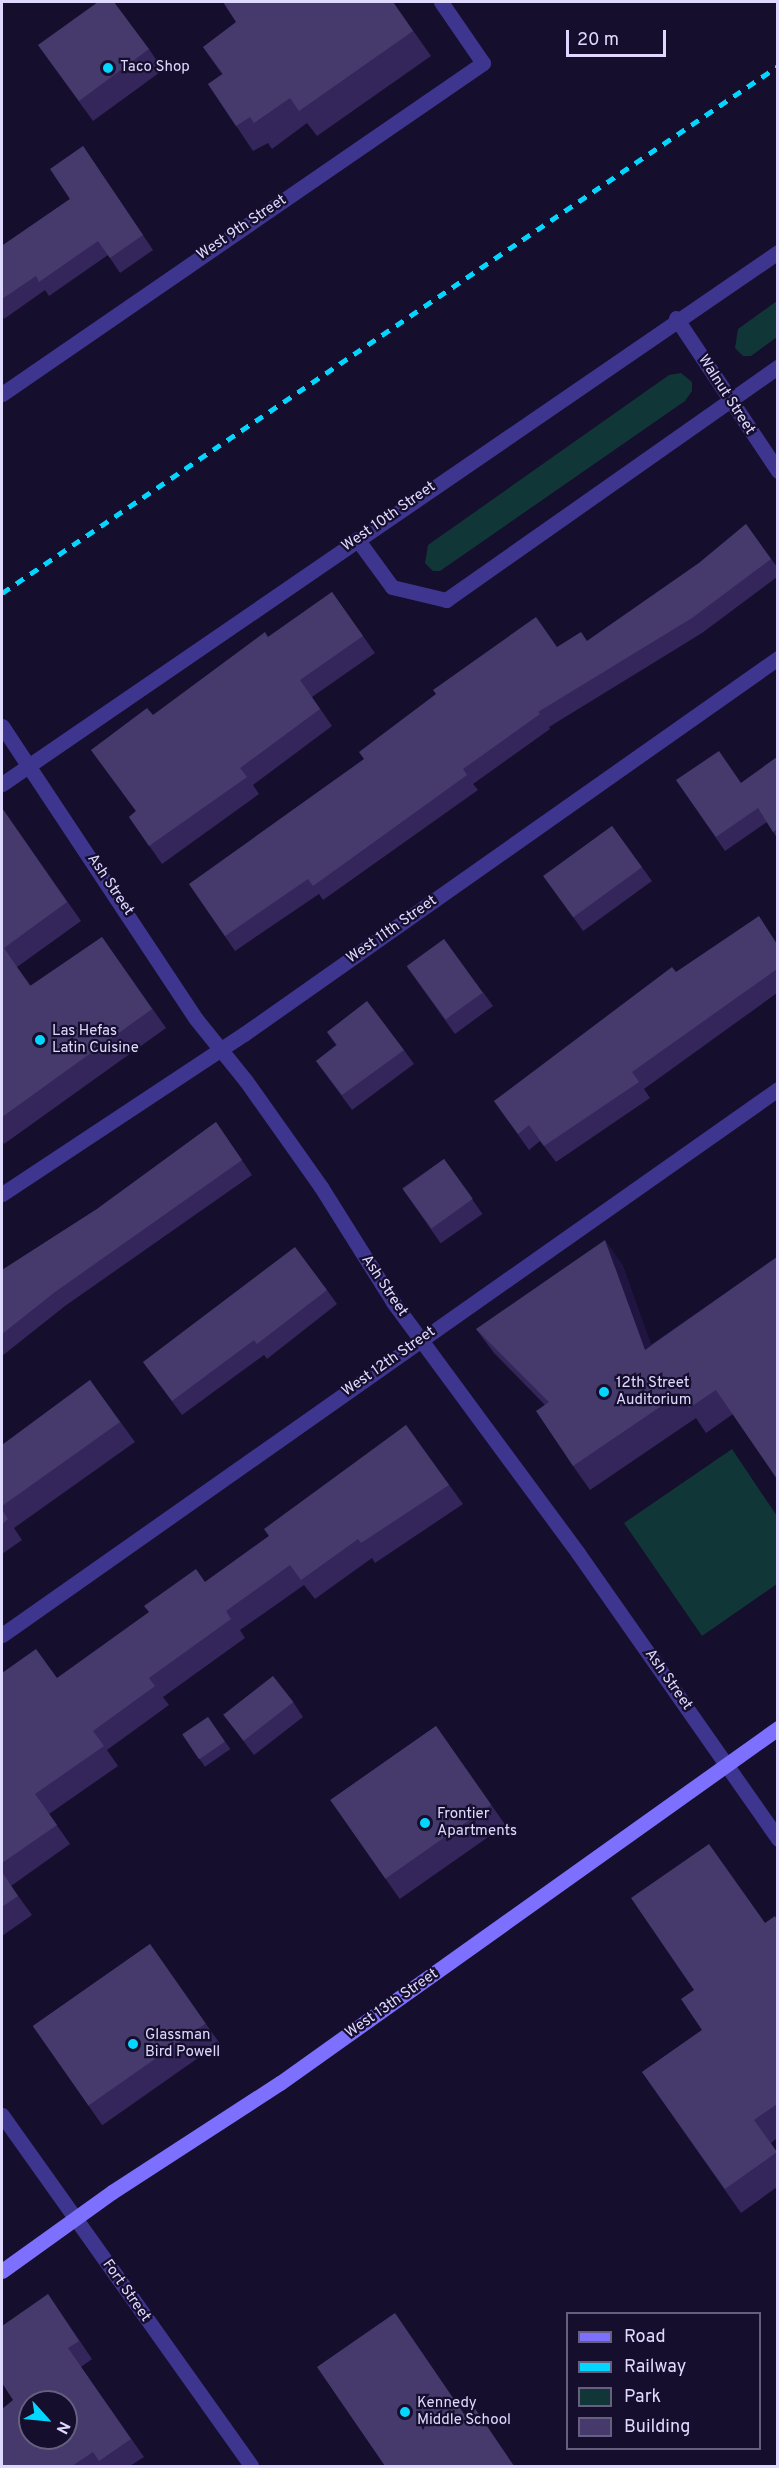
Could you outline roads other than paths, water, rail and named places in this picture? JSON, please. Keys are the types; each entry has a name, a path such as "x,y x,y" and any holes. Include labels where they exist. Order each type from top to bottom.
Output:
{"street":[{"name":"West 9th Street","path":"2,394 483,63 441,2"},
{"name":"West 10th Street","path":"2,784 676,318 777,252"},
{"name":"Walnut Street","path":"676,318 777,471"},
{"path":"357,539 392,587 446,600 777,367"},
{"name":"West 11th Street","path":"2,1194 220,1050 777,658"},
{"name":"Ash Street","path":"2,726 220,1050 321,1187 422,1339 728,1766 777,1839"},
{"name":"West 12th Street","path":"2,1635 777,1089"},
{"name":"West 13th Street","path":"2,2271 290,2076 728,1766 777,1728"},
{"name":"Fort Street","path":"2,2115 251,2466"}],"railway":[{"path":"2,593 778,66"}],"place":[{"name":"Taco Shop","path":"108,68"},
{"name":"Las Hefas Latin Cuisine","path":"40,1040"},
{"name":"12th Street Auditorium","path":"604,1392"},
{"name":"Frontier Apartments","path":"425,1823"},
{"name":"Glassman Bird Powell","path":"133,2044"},
{"name":"Kennedy Middle School","path":"405,2412"}]}
